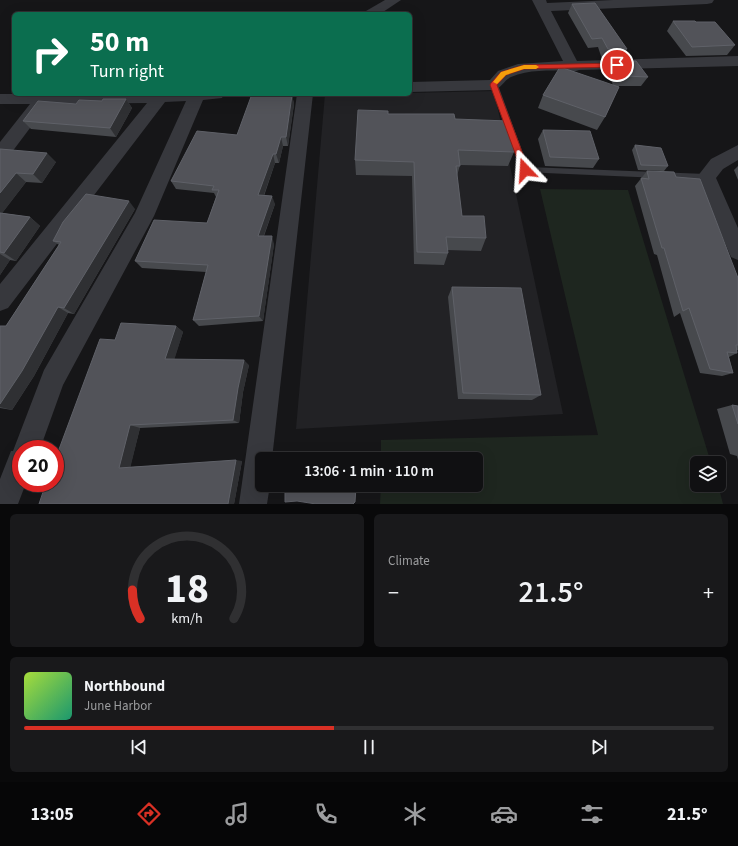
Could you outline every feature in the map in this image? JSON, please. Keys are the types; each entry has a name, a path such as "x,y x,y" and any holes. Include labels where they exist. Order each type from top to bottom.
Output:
{"street":[{"path":"374,12 394,0"},
{"path":"573,67 541,3 707,0"},
{"path":"412,87 494,85 503,74 524,67 573,67 738,61"},
{"path":"0,99 176,96"},
{"path":"29,440 53,379 144,216 206,96"},
{"path":"254,504 305,96"},
{"path":"0,300 160,97"},
{"path":"0,155 43,98"},
{"path":"738,152 717,164 706,177 738,251"},
{"path":"4,504 12,484"}],"lane":[{"path":"494,85 525,170 706,177"}],"shaded area":[{"path":"494,91 563,414 296,429 325,96 412,96 412,93"},
{"path":"540,189 628,190 709,456 690,456 690,492 720,492 723,504 380,504 381,492 483,492 483,452 381,452 381,440 598,435"}],"building":[{"path":"595,3 627,49 608,49 602,38 592,39 572,4"},
{"path":"673,21 715,22 735,45 692,47"},
{"path":"613,61 636,61 648,77 624,76 621,81"},
{"path":"560,67 619,87 605,117 543,95"},
{"path":"251,96 292,96 286,137 281,137 276,154 273,154 258,195 272,196 258,236 272,236 259,316 193,320 208,265 135,261 154,220 207,223 219,190 212,190 214,186 171,181 197,131 237,135"},
{"path":"103,99 126,99 110,128 23,121 38,101 76,104 79,100 102,101"},
{"path":"358,110 388,111 388,114 454,114 455,119 508,121 514,152 458,150 460,166 456,166 462,216 484,216 486,238 446,237 448,253 417,252 414,162 355,160"},
{"path":"543,130 590,131 599,159 550,157"},
{"path":"635,145 661,148 668,166 641,165"},
{"path":"0,149 47,153 33,174 16,173 0,193"},
{"path":"647,171 674,172 676,177 700,179 738,278 737,353 727,352 733,373 710,369 689,308 683,311 641,178 649,179"},
{"path":"86,194 129,201 64,308 58,307 22,371 0,404 0,326 6,326 61,242 53,241 63,222"},
{"path":"0,213 30,217 4,253 0,252"},
{"path":"452,287 521,288 541,395 463,393"},
{"path":"121,323 176,326 165,359 244,360 233,420 130,425 119,468 236,460 228,504 39,504 43,492 64,492 64,440 62,440 100,339 115,340"},
{"path":"732,405 738,406 738,424"},
{"path":"285,492 356,492 355,502 353,504 316,504 297,501 285,502"}],"slow traffic":[{"path":"497,82 503,74 524,67 536,67"}],"route":[{"path":"525,170 494,85 503,74 524,67 617,65"}]}
